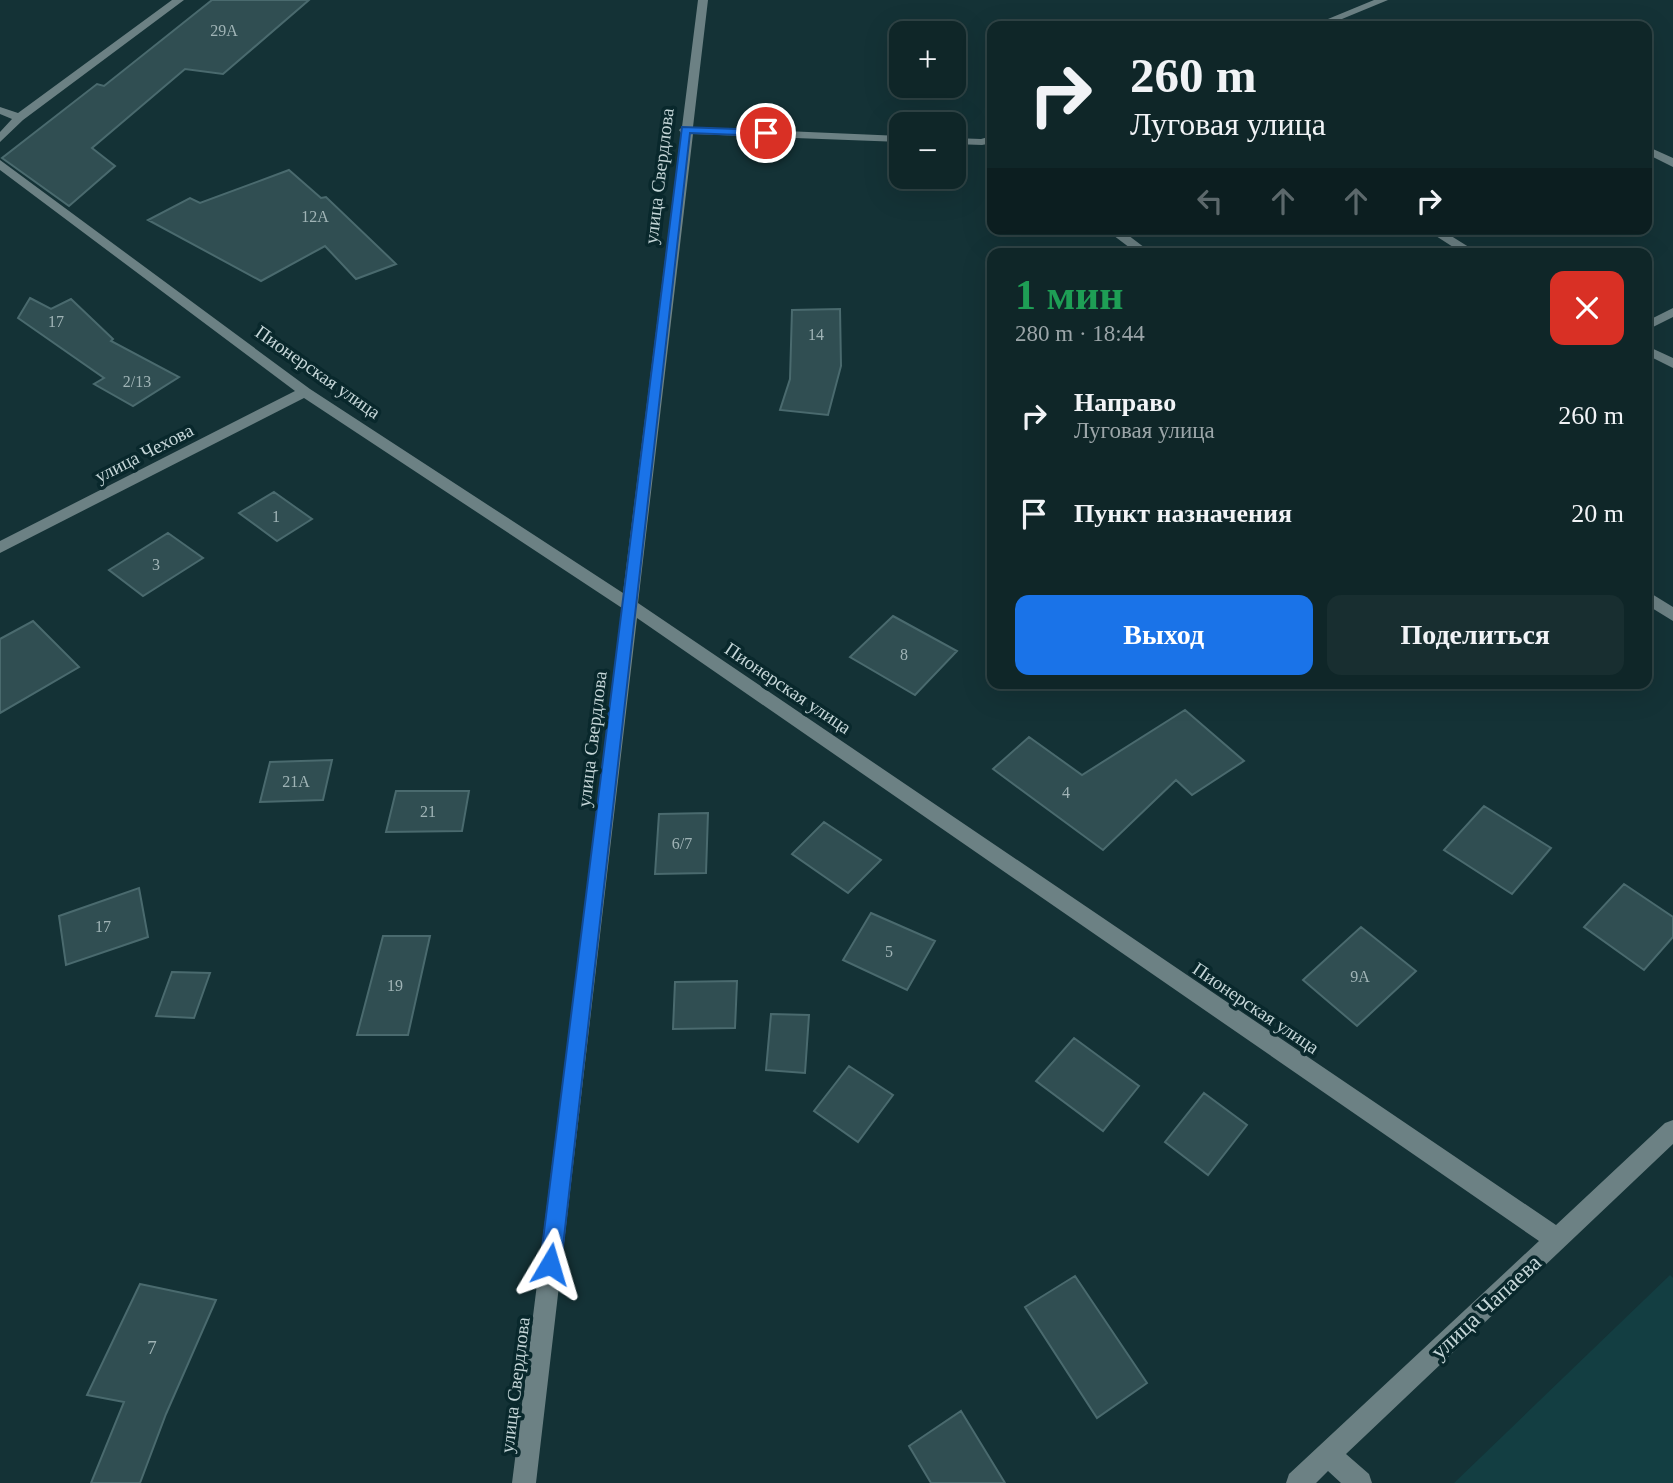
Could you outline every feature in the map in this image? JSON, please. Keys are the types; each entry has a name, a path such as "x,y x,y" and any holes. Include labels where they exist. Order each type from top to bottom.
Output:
{"street":[{"path":"0,139 19,118 179,0"},
{"name":"улица Свердлова","path":"524,1483 685,130 703,0"},
{"path":"1329,21 1383,0"},
{"path":"0,110 19,118"},
{"path":"685,130 889,138"},
{"path":"966,142 987,144"},
{"path":"1653,153 1673,163"},
{"name":"Пионерская улица","path":"0,164 305,392 629,605 1558,1240"},
{"path":"1120,235 1138,248"},
{"path":"1442,235 1464,248"},
{"path":"1652,323 1673,312"},
{"path":"1652,353 1673,365"},
{"name":"улица Чехова","path":"0,548 305,392"},
{"path":"1652,600 1673,615"},
{"name":"улица Чапаева","path":"1298,1483 1673,1130"},
{"path":"1328,1455 1360,1483"}],"shaded area":[{"path":"1670,1275 1673,1278 1673,1483 1454,1483"}],"building":[{"path":"212,0 309,0 223,74 185,69 92,148 115,166 69,206 2,158 97,84 104,86"},
{"path":"289,170 321,198 326,197 396,264 356,279 325,246 261,281 148,220 190,198 200,203"},
{"path":"30,298 51,309 71,299 113,339 111,341 179,377 133,406 94,384 104,378 18,318"},
{"path":"840,309 841,366 828,415 780,410 790,379 792,310"},
{"path":"274,492 312,519 277,541 239,513"},
{"path":"168,533 203,558 143,596 109,570"},
{"path":"893,616 957,651 915,695 850,657"},
{"path":"33,621 79,667 0,713 0,639"},
{"path":"1185,710 1244,761 1192,795 1176,780 1103,850 993,769 1029,737 1082,775"},
{"path":"332,760 323,800 260,802 270,762"},
{"path":"396,791 469,791 462,831 386,832"},
{"path":"1484,806 1551,848 1512,894 1444,850"},
{"path":"708,813 706,873 655,874 659,814"},
{"path":"824,822 881,860 848,893 792,854"},
{"path":"1624,884 1673,917 1673,937 1644,970 1584,927"},
{"path":"139,888 148,937 66,965 59,916"},
{"path":"871,913 935,941 907,990 843,960"},
{"path":"1361,927 1416,971 1357,1026 1303,980"},
{"path":"383,936 430,936 408,1035 357,1035"},
{"path":"172,972 210,973 194,1018 156,1016"},
{"path":"737,981 735,1028 673,1029 675,982"},
{"path":"771,1014 809,1015 805,1073 766,1070"},
{"path":"1074,1038 1139,1086 1103,1131 1036,1081"},
{"path":"849,1066 893,1095 858,1142 814,1111"},
{"path":"1204,1093 1247,1125 1208,1175 1165,1142"},
{"path":"1075,1276 1147,1383 1097,1418 1025,1307"},
{"path":"140,1284 216,1300 166,1414 140,1483 91,1483 124,1402 87,1395"},
{"path":"961,1411 1005,1483 931,1483 909,1446"}],"route":[{"path":"550,1264 685,130 766,133"}]}
